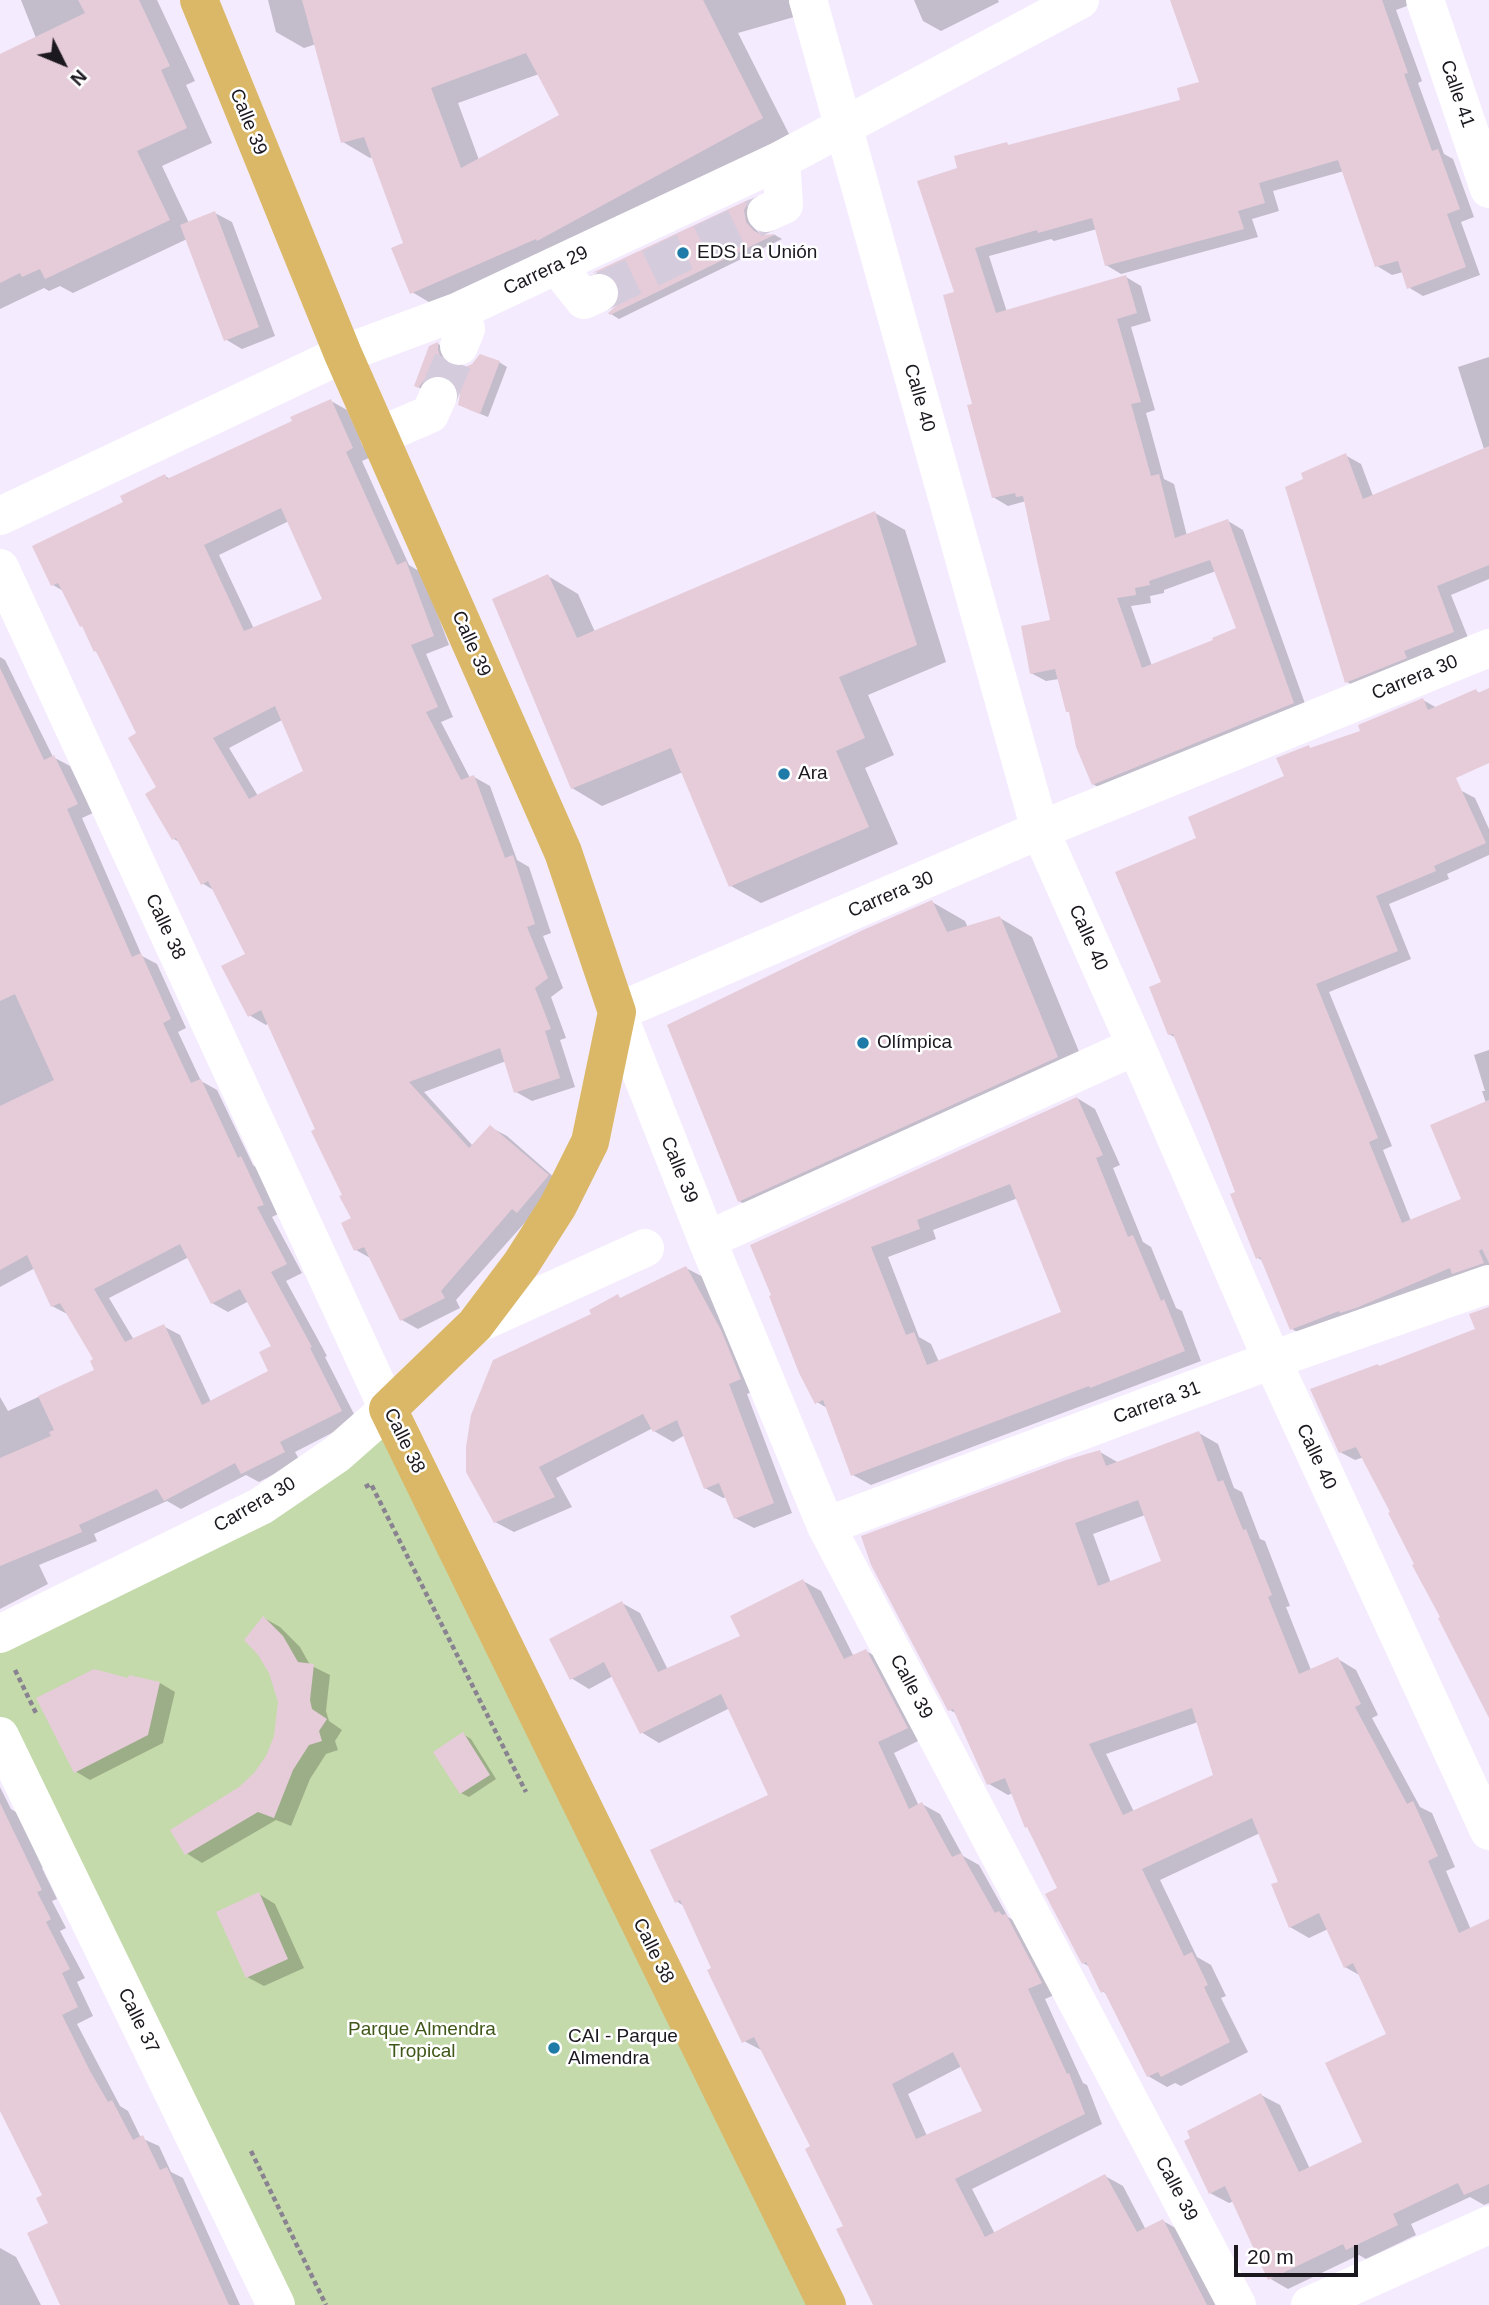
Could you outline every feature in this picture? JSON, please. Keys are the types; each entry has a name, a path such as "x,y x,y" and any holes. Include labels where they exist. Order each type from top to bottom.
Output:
{"main road":[{"name":"Calle 39","path":"199,0 343,354 563,852 617,1012"},
{"name":"Carrera 30","path":"388,1409 475,1325 521,1264 558,1206 590,1142 617,1012"},
{"name":"Calle 38","path":"388,1409 827,2305"}],"street":[{"name":"Calle 40","path":"808,0 1040,831 1272,1360 1489,1831"},
{"name":"Carrera 29","path":"0,516 343,354 459,329 556,266 781,160 1080,0"},
{"name":"Calle 41","path":"1425,0 1489,189"},
{"path":"766,213 784,205 781,160"},
{"path":"556,266 584,300 599,293"},
{"path":"379,436 430,414 438,396"},
{"name":"Calle 38","path":"0,569 388,1409"},
{"name":"Carrera 30","path":"617,1012 1040,831 1489,648"},
{"name":"Calle 39","path":"617,1012 707,1240 826,1526 1237,2305"},
{"path":"707,1240 1136,1045"},
{"name":"Carrera 30","path":"475,1325 645,1248"},
{"name":"Carrera 31","path":"826,1526 1272,1360 1489,1284"},
{"name":"Carrera 30","path":"6,1648 261,1506 337,1454 388,1409"},
{"name":"Calle 37","path":"0,1736 276,2305"},
{"path":"1310,2305 1489,2225"}],"path":[{"path":"359,1490 371,1484"},
{"path":"6,1648 41,1723"},
{"path":"247,2144 326,2305"}],"green space":[{"name":"Parque Almendra Tropical","path":"388,1409 827,2305 276,2305 0,1736 0,1634 261,1505"}],"building":[{"path":"78,0 139,0 170,66 161,70 187,128 137,151 170,220 45,279 40,269 22,277 20,273 0,283 0,54 85,13"},
{"path":"302,0 703,0 763,118 537,241 536,239 410,294 391,248 403,243 364,137 341,143","holes":["526,53 559,115 461,168 431,88"]},
{"path":"1170,0 1382,0 1408,73 1404,74 1432,151 1438,149 1460,209 1447,214 1466,267 1407,289 1398,261 1375,267 1338,160 1259,183 1265,203 1238,211 1244,229 1105,266 1092,218 975,248 996,313 1126,275 1137,313 1117,319 1141,402 1131,404 1151,476 1159,474 1175,538 1228,519 1294,703 1092,785 1076,747 1069,712 1066,712 1055,669 1030,674 1021,626 1050,620 1023,496 1016,497 1015,493 992,498 967,405 972,404 943,295 954,292 917,181 957,168 954,156 1007,142 1008,145 1180,100 1177,88 1199,82","holes":["1210,560 1236,628 1142,668 1117,598 1136,595 1135,588 1150,585 1149,581"]},
{"name":"EDS La Unión","path":"750,199 744,210 746,222 754,231 763,235 776,234 610,315 608,313 617,305 621,296 619,284 611,275 602,271 592,273"},
{"path":"215,211 259,327 224,341 180,225"},
{"path":"438,342 441,359 451,366 463,368 472,364 480,354 500,361 480,414 458,405 460,394 456,384 446,376 435,374 425,379 418,388 414,386 429,346"},
{"path":"331,399 353,448 346,452 397,565 406,561 434,636 411,645 438,707 426,712 461,780 474,775 505,858 513,855 535,924 527,927 548,978 535,988 551,1029 545,1031 560,1078 514,1093 500,1048 409,1082 469,1148 490,1125 549,1175 517,1213 512,1209 441,1291 445,1298 400,1321 364,1247 354,1251 341,1223 351,1218 311,1131 315,1129 261,1010 248,1017 221,966 245,954 208,881 201,885 176,838 172,840 145,794 156,787 128,738 136,733 96,651 94,652 82,626 80,627 58,583 51,586 32,546 123,502 120,496 165,474 167,479 292,421 290,417","holes":["281,508 322,599 244,631 204,545","275,706 303,771 249,799 213,738"]},
{"path":"1489,446 1489,565 1437,586 1454,632 1404,651 1407,658 1345,683 1285,487 1303,479 1301,473 1346,453 1363,499"},
{"path":"875,511 917,645 839,677 865,738 836,751 869,827 729,887 671,748 571,789 492,599 548,574 577,638"},
{"path":"0,668 44,760 54,755 78,804 67,809 132,957 141,953 171,1019 163,1023 191,1083 201,1079 238,1158 241,1156 264,1205 257,1207 287,1264 271,1272 312,1347 310,1348 342,1411 280,1442 285,1452 241,1474 235,1463 164,1501 157,1489 79,1525 82,1532 0,1566 0,1458 51,1436 49,1432 54,1430 38,1396 94,1370 90,1361 93,1359 60,1303 51,1307 27,1255 0,1270 0,1106 54,1080 15,994 0,1001","holes":["180,1244 211,1304 240,1289 271,1346 259,1352 268,1371 202,1405 164,1324 125,1342 94,1289"]},
{"path":"1489,688 1489,763 1456,778 1486,843 1434,866 1436,871 1376,896 1398,951 1316,984 1378,1138 1369,1142 1402,1223 1461,1199 1430,1125 1489,1100 1489,1263 1482,1249 1479,1251 1484,1263 1452,1274 1450,1268 1356,1308 1340,1313 1339,1311 1290,1330 1260,1257 1256,1259 1230,1194 1235,1192 1209,1123 1173,1034 1168,1035 1149,987 1161,982 1115,872 1196,838 1188,817 1284,776 1276,758 1309,745 1310,748 1360,731 1358,725 1423,698 1428,710 1476,689 1478,693"},
{"name":"Olímpica","path":"932,900 947,932 1000,916 1058,1057 738,1202 667,1025 863,930"},
{"path":"1077,1097 1103,1155 1096,1158 1128,1237 1133,1235 1161,1301 1164,1299 1185,1351 851,1476 823,1400 815,1404 799,1373 750,1245","holes":["1010,1184 1061,1312 927,1365 914,1332 906,1335 871,1247 920,1229 917,1220"]},
{"path":"686,1266 721,1330 741,1379 729,1384 774,1503 734,1519 719,1483 704,1489 677,1420 653,1432 643,1414 539,1467 555,1497 494,1523 466,1472 466,1447 471,1415 493,1360 591,1314 589,1310 618,1294 620,1298"},
{"path":"1489,1307 1489,1718 1356,1447 1339,1453 1310,1389 1475,1329 1469,1314"},
{"path":"1199,1431 1218,1482 1223,1480 1243,1530 1246,1529 1272,1595 1268,1597 1299,1674 1338,1657 1361,1704 1355,1707 1407,1804 1413,1801 1438,1856 1428,1861 1459,1933 1489,1919 1489,2184 1464,2195 1458,2183 1393,2214 1398,2225 1346,2250 1343,2244 1268,2280 1225,2186 1209,2194 1184,2141 1190,2138 1187,2131 1261,2093 1299,2172 1362,2142 1325,2063 1386,2034 1353,1963 1344,1968 1319,1913 1289,1928 1271,1884 1278,1882 1252,1818 1142,1869 1184,1956 1192,1952 1208,1985 1204,1987 1230,2042 1161,2077 1158,2072 1147,2077 1104,1991 1101,1993 1086,1962 1082,1964 1045,1894 1057,1888 1027,1827 1025,1828 1005,1778 987,1785 953,1709 948,1711 871,1565 861,1536 1066,1460 1100,1450 1106,1466","holes":["1138,1500 1161,1561 1098,1586 1075,1523","1192,1708 1213,1775 1123,1815 1089,1744"]},
{"path":"803,1579 844,1659 866,1649 908,1728 878,1742 909,1809 922,1802 952,1857 961,1853 995,1913 999,1911 1002,1915 1006,1914 1042,1983 1028,1989 1067,2074 1069,2073 1085,2114 955,2179 985,2237 1105,2174 1137,2232 1163,2219 1207,2305 873,2305 836,2229 843,2226 805,2149 810,2146 754,2037 742,2043 707,1970 711,1968 680,1900 675,1903 650,1850 768,1795 721,1694 640,1734 604,1662 570,1680 549,1639 622,1601 658,1672 740,1636 730,1616","holes":["953,2052 982,2111 916,2139 892,2084"]},
{"path":"263,1616 283,1636 298,1662 314,1664 310,1700 312,1709 327,1719 319,1731 322,1741 309,1745 293,1770 274,1818 258,1812 185,1855 170,1830 239,1787 254,1773 266,1756 274,1736 278,1702 269,1673 258,1655 244,1640"},
{"path":"94,1669 128,1678 129,1675 160,1682 148,1735 74,1773 36,1698"},
{"path":"463,1732 490,1775 460,1794 433,1752"},
{"path":"0,1803 42,1890 37,1892 51,1919 46,1922 70,1969 62,1973 78,2007 62,2015 90,2071 108,2102 112,2100 133,2140 143,2135 160,2170 167,2167 229,2305 60,2305 27,2233 48,2223 36,2198 42,2195 0,2111"},
{"path":"259,1892 288,1959 246,1978 216,1912"}],"tunnel":[{"path":"599,293 766,213"},
{"path":"438,396 459,346"}],"place":[{"name":"EDS La Unión","path":"683,253"},
{"name":"Ara","path":"784,774"},
{"name":"Olímpica","path":"863,1043"},
{"name":"CAI - Parque Almendra","path":"554,2048"}]}
